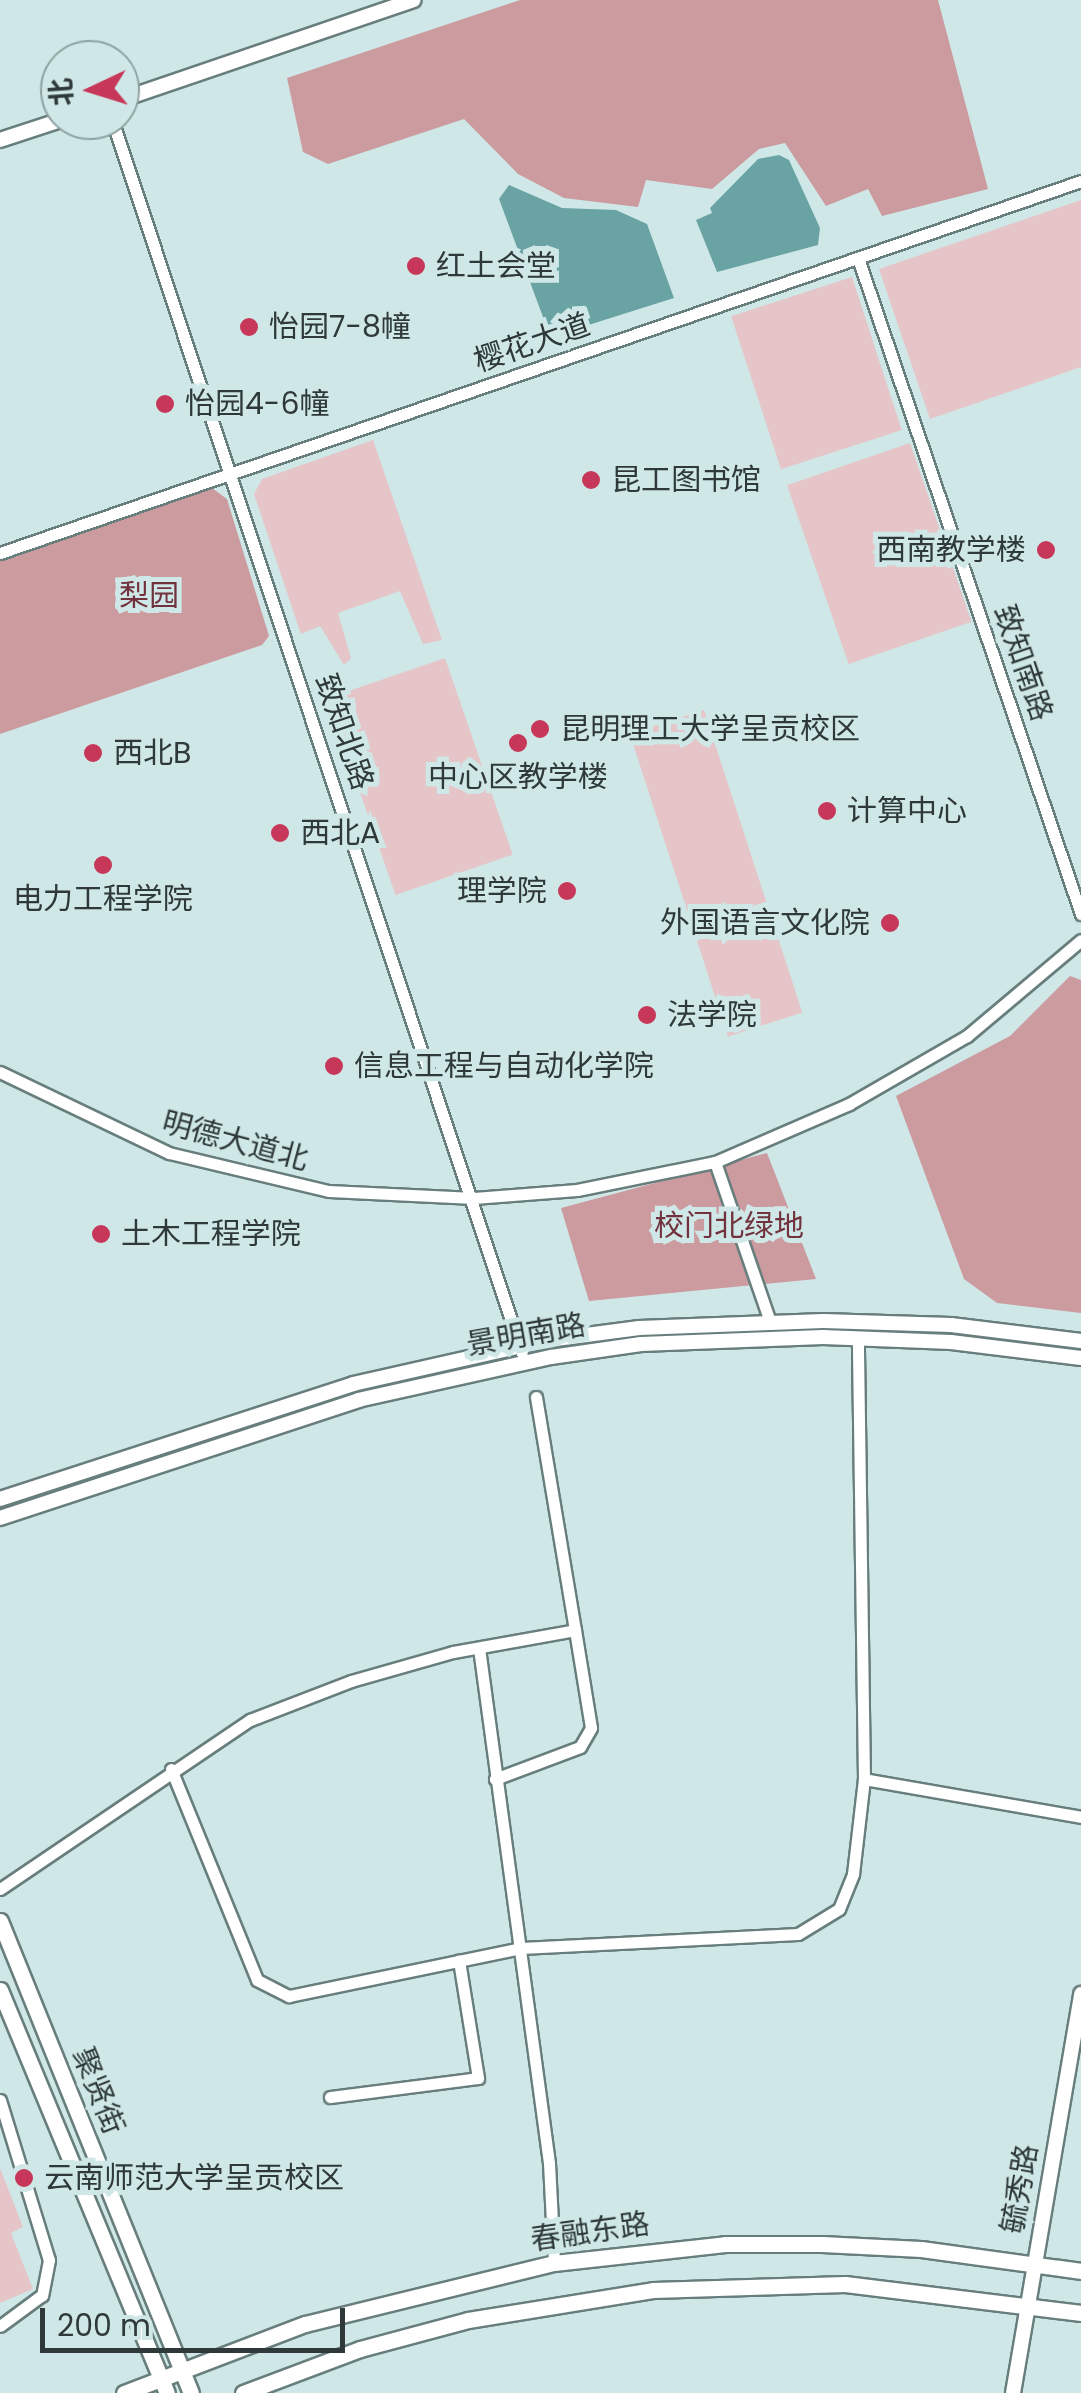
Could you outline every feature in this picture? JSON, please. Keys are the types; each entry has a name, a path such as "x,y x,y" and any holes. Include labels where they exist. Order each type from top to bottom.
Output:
{"main road":[{"name":"聚贤街","path":"0,1920 192,2393"},
{"name":"聚贤街","path":"0,1990 164,2386"},
{"name":"春融东路","path":"124,2393 164,2386 182,2370 406,2295 554,2263 725,2244 921,2249 1081,2271"},
{"path":"243,2393 360,2349 468,2320 653,2290 844,2284 1081,2312"}],"street":[{"path":"140,93 413,0"},
{"path":"0,140 40,127"},
{"name":"致知北路","path":"119,140 474,1198 524,1362"},
{"name":"樱花大道","path":"0,554 1081,181"},
{"name":"致知南路","path":"858,258 1081,914"},
{"name":"明德大道北","path":"0,1072 104,1126 203,1163 330,1191 474,1198 578,1190 714,1162 850,1104 967,1036 1081,940"},
{"path":"714,1162 770,1322"},
{"name":"景明南路","path":"0,1499 353,1384 520,1346 639,1328 770,1322 951,1324 1081,1342"},
{"path":"171,1769 257,1980 289,1996 521,1948 798,1934 839,1909 852,1874 864,1779 858,1338"},
{"name":"景明南路","path":"0,1518 358,1400 524,1362 642,1344 858,1338 1081,1358"},
{"path":"495,1779 580,1747 590,1728 536,1397"},
{"path":"0,1889 171,1769 250,1720 352,1681 479,1648 575,1630"},
{"path":"479,1648 548,2163 554,2263"},
{"path":"864,1779 1081,1817"},
{"path":"330,2097 478,2078 460,1961"},
{"name":"毓秀路","path":"1013,2393 1081,1994"},
{"path":"0,2100 4,2127 48,2248 48,2275 28,2311 0,2326"}],"shaded area":[{"path":"1081,200 1081,367 930,419 879,269"},
{"path":"852,277 902,430 781,469 731,316"},
{"path":"373,440 442,640 423,644 400,591 338,613 351,658 344,665 320,626 301,634 254,494 262,479"},
{"path":"910,443 972,622 849,664 787,485"},
{"path":"445,658 513,855 395,895 328,698"},
{"path":"704,710 802,1012 728,1037 630,734"},
{"path":"0,2168 23,2227 11,2233 33,2289 0,2303"}],"green space":[{"path":"520,0 938,0 988,189 882,216 868,189 826,206 785,143 759,149 712,189 646,180 638,207 564,198 518,174 464,119 328,164 303,152 287,78"},
{"name":"梨园","path":"212,488 227,499 269,636 262,645 0,734 0,560"},
{"path":"1070,976 1081,980 1081,1313 997,1303 964,1279 896,1096 1010,1036"},
{"name":"校门北绿地","path":"767,1153 816,1279 589,1301 561,1208"}],"water":[{"path":"779,155 789,160 820,228 818,245 717,272 696,220 712,213 710,208 758,159"},
{"path":"509,185 562,208 616,210 647,224 674,298 563,333 546,325 499,199"}],"place":[{"name":"红土会堂","path":"416,266"},
{"name":"怡园7-8幢","path":"249,327"},
{"name":"怡园4-6幢","path":"165,404"},
{"name":"昆工图书馆","path":"591,480"},
{"name":"西南教学楼","path":"1046,550"},
{"name":"昆明理工大学呈贡校区","path":"540,729"},
{"name":"中心区教学楼","path":"518,743"},
{"name":"西北B","path":"93,753"},
{"name":"计算中心","path":"827,811"},
{"name":"西北A","path":"280,833"},
{"name":"电力工程学院","path":"103,865"},
{"name":"理学院","path":"567,891"},
{"name":"外国语言文化院","path":"890,923"},
{"name":"法学院","path":"647,1015"},
{"name":"信息工程与自动化学院","path":"334,1066"},
{"name":"土木工程学院","path":"101,1234"},
{"name":"云南师范大学呈贡校区","path":"24,2178"}]}
